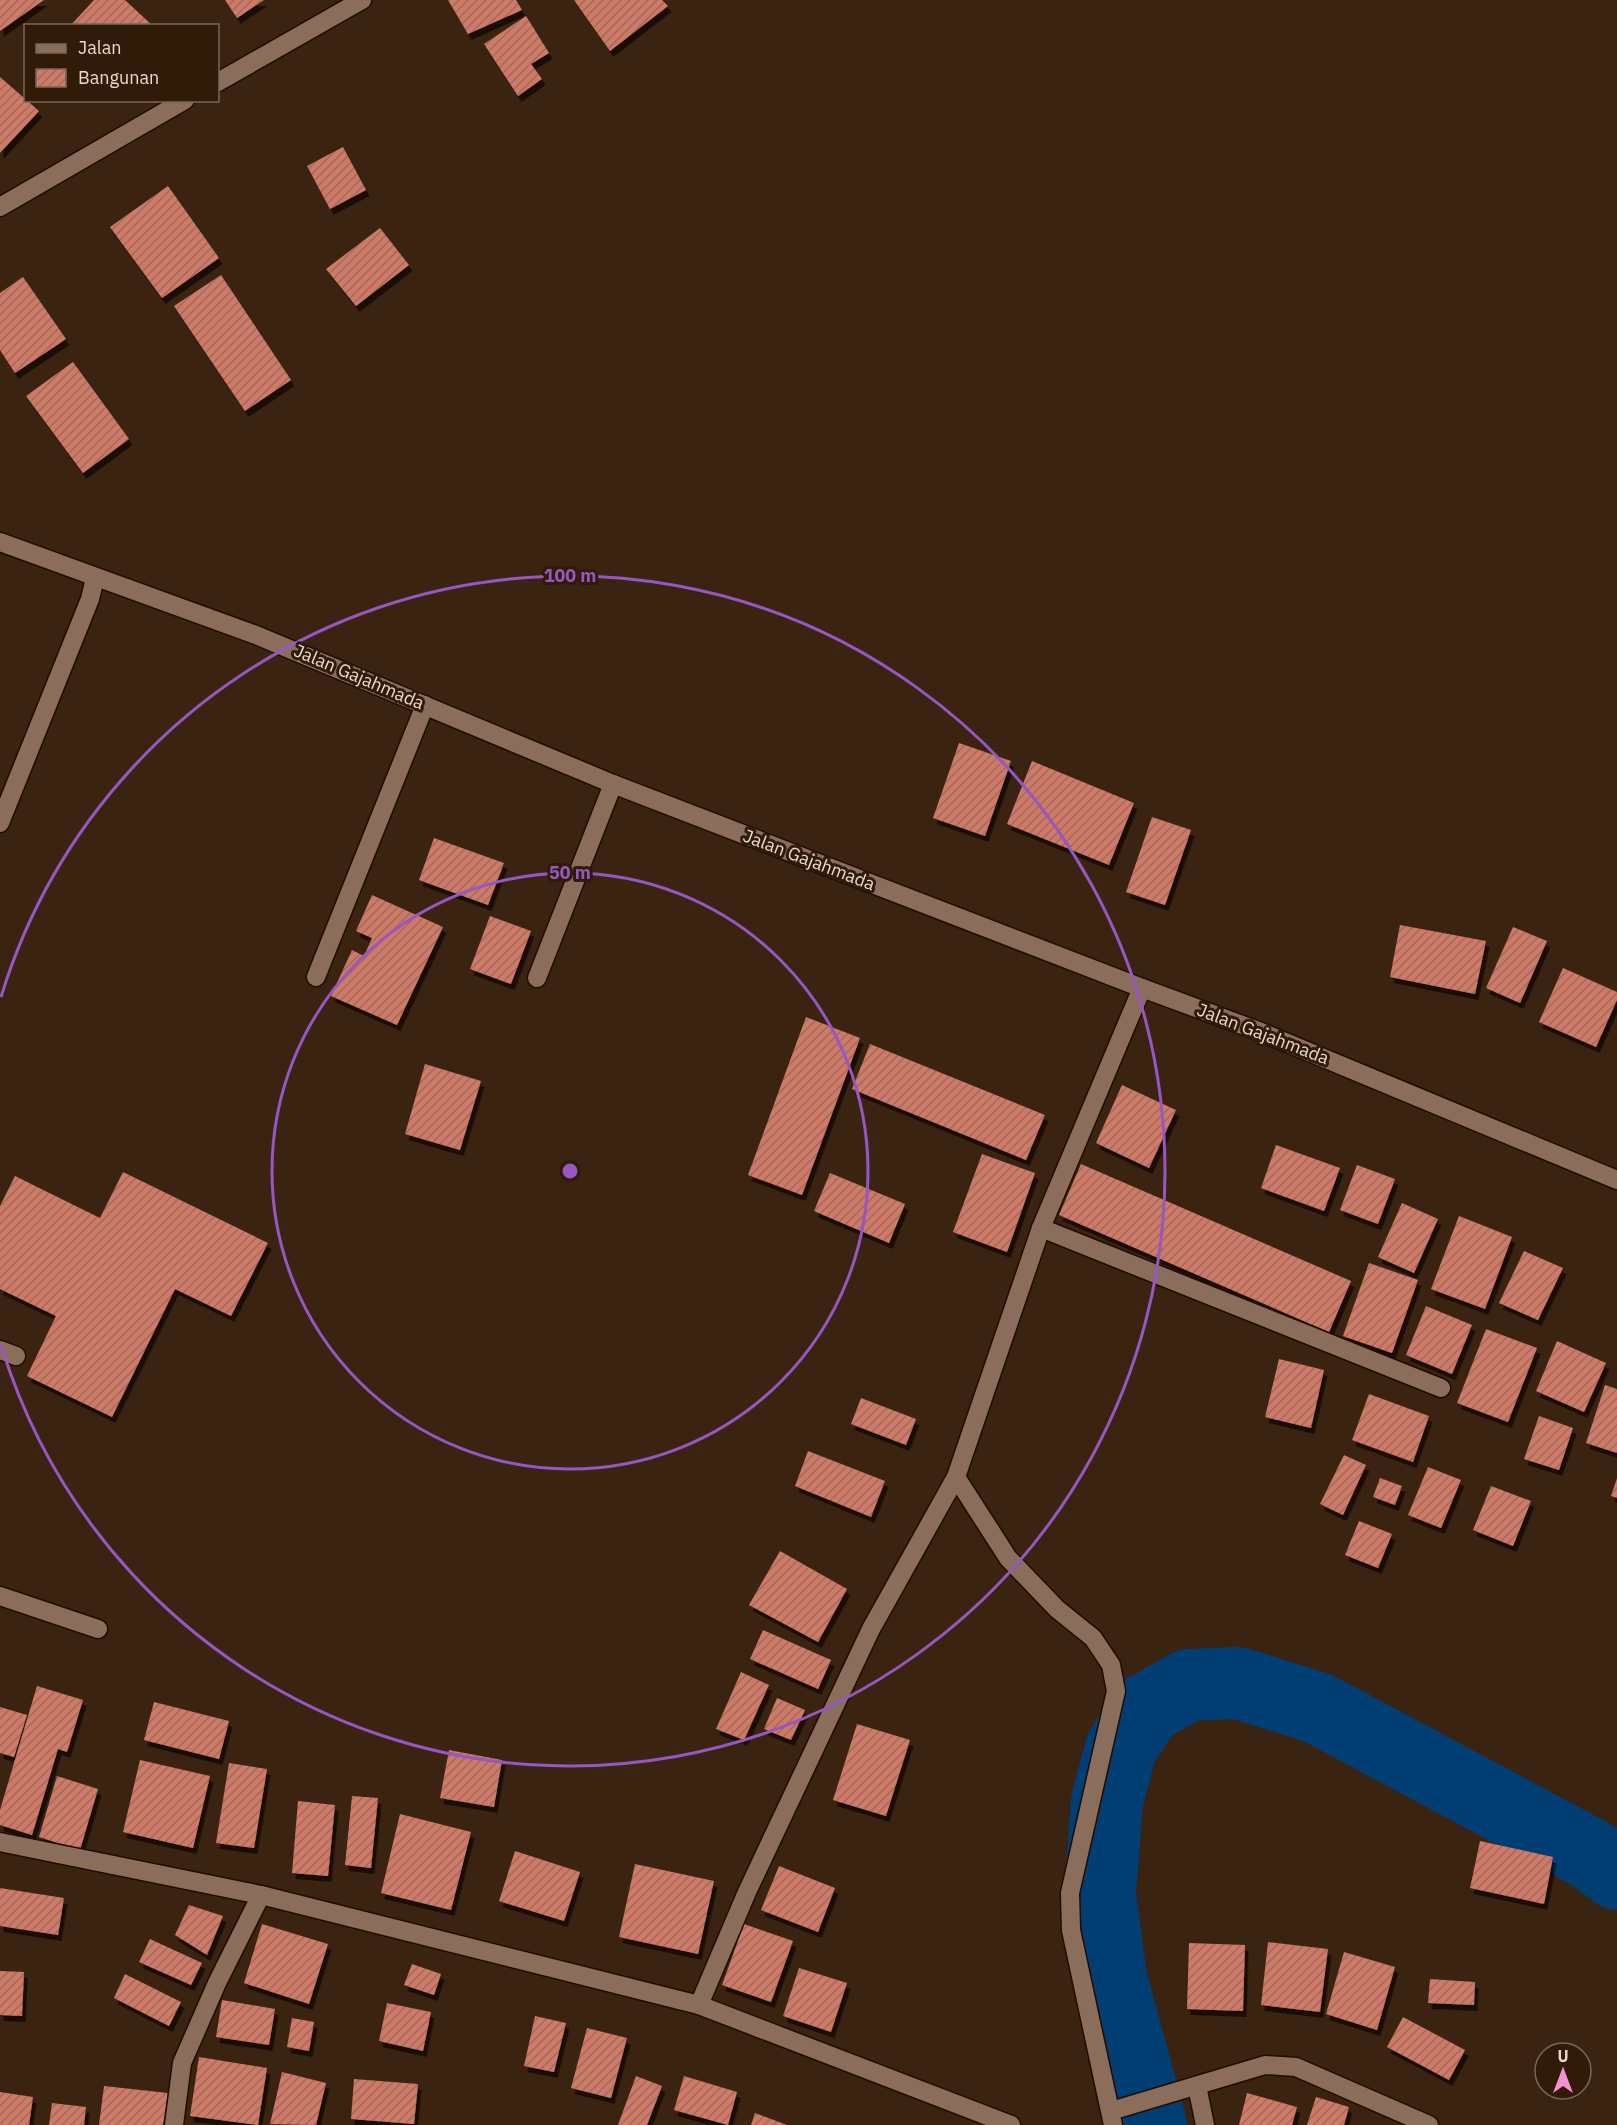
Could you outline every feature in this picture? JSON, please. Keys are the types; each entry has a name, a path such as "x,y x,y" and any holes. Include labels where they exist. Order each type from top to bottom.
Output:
{"street":[{"path":"219,81 362,0"},
{"path":"0,207 182,102"},
{"name":"Jalan Gajahmada","path":"0,543 256,635 613,784 1261,1032 1617,1180"},
{"path":"0,823 90,599 95,578"},
{"path":"316,977 425,705"},
{"path":"537,978 613,784"},
{"path":"699,2005 747,1892 871,1629 956,1477 1041,1228 1142,988"},
{"path":"1041,1228 1441,1388"},
{"path":"956,1477 1008,1558 1057,1610 1093,1638 1113,1674 1116,1691 1070,1893 1071,1930 1116,2115 1189,2088 1265,2065 1296,2067 1429,2125"},
{"path":"0,1596 98,1629"},
{"path":"0,1842 261,1895 699,2005 1011,2125"},
{"path":"174,2125 182,2063 208,2003 261,1895"},
{"path":"1189,2088 1205,2125"}],"building":[{"path":"0,0 44,0 0,31"},
{"path":"94,0 125,0 151,24 72,24"},
{"path":"225,0 264,0 237,18"},
{"path":"448,0 516,0 522,10 468,34"},
{"path":"574,0 662,0 668,6 610,51"},
{"path":"526,16 549,53 531,64 542,79 518,96 484,44"},
{"path":"0,77 24,98 24,102 29,102 39,111 0,153"},
{"path":"343,147 366,190 330,209 307,166"},
{"path":"168,186 219,258 162,298 110,227"},
{"path":"380,228 409,265 356,306 326,269"},
{"path":"221,275 291,380 245,411 174,306"},
{"path":"23,277 66,339 15,373 0,350 0,293"},
{"path":"73,362 129,439 83,473 26,396"},
{"path":"959,743 1011,761 985,836 933,818"},
{"path":"1032,761 1134,803 1109,865 1007,824"},
{"path":"1152,817 1191,830 1165,905 1126,892"},
{"path":"434,838 504,863 488,905 419,880"},
{"path":"372,895 443,927 397,1025 331,996 352,950 364,956 372,938 356,931"},
{"path":"490,916 531,931 511,984 470,969"},
{"path":"1400,925 1486,941 1475,994 1390,977"},
{"path":"1513,927 1547,941 1520,1003 1486,988"},
{"path":"1563,968 1617,992 1617,1000 1596,1047 1539,1022"},
{"path":"806,1017 860,1038 802,1195 748,1175"},
{"path":"870,1044 1045,1115 1026,1160 852,1089"},
{"path":"425,1064 481,1081 460,1150 405,1134"},
{"path":"1122,1085 1176,1110 1149,1168 1096,1143"},
{"path":"1276,1145 1340,1168 1324,1211 1261,1188"},
{"path":"982,1154 1035,1173 1007,1252 953,1232"},
{"path":"1081,1164 1351,1281 1329,1332 1059,1215"},
{"path":"1357,1165 1395,1179 1378,1224 1340,1210"},
{"path":"123,1172 268,1243 231,1316 175,1289 112,1417 27,1376 56,1316 0,1289 0,1206 15,1176 100,1218"},
{"path":"830,1173 905,1204 889,1243 814,1211"},
{"path":"1402,1203 1438,1219 1414,1273 1378,1257"},
{"path":"1459,1216 1512,1237 1485,1309 1431,1289"},
{"path":"1524,1251 1563,1268 1538,1320 1499,1303"},
{"path":"1369,1263 1418,1280 1392,1353 1343,1336"},
{"path":"1426,1306 1472,1325 1452,1374 1406,1355"},
{"path":"1486,1329 1537,1348 1508,1422 1457,1403"},
{"path":"1557,1341 1606,1363 1584,1412 1536,1391"},
{"path":"1279,1359 1324,1370 1311,1428 1265,1417"},
{"path":"1605,1385 1617,1389 1617,1453 1586,1443"},
{"path":"1369,1394 1429,1416 1413,1462 1352,1440"},
{"path":"861,1398 916,1419 906,1445 851,1424"},
{"path":"1539,1416 1573,1428 1559,1470 1524,1459"},
{"path":"808,1451 885,1481 871,1517 795,1486"},
{"path":"1344,1455 1366,1465 1343,1515 1320,1504"},
{"path":"1428,1467 1461,1480 1441,1528 1408,1515"},
{"path":"1380,1478 1402,1486 1395,1505 1373,1497"},
{"path":"1617,1478 1617,1498 1611,1496"},
{"path":"1491,1486 1531,1501 1513,1546 1473,1530"},
{"path":"1359,1521 1392,1534 1378,1568 1345,1555"},
{"path":"780,1551 847,1589 818,1642 749,1605"},
{"path":"763,1630 831,1660 818,1689 750,1659"},
{"path":"741,1672 769,1685 744,1740 716,1729"},
{"path":"37,1686 83,1700 67,1752 58,1749 32,1835 0,1825 0,1810"},
{"path":"777,1698 805,1710 791,1740 764,1729"},
{"path":"154,1702 229,1721 219,1759 144,1740"},
{"path":"0,1707 27,1715 14,1757 0,1753"},
{"path":"857,1724 910,1740 886,1816 833,1800"},
{"path":"449,1750 502,1760 494,1807 440,1798"},
{"path":"140,1760 210,1776 193,1848 123,1832"},
{"path":"229,1763 267,1769 254,1848 216,1843"},
{"path":"57,1776 98,1789 80,1850 39,1837"},
{"path":"352,1796 378,1798 371,1868 345,1865"},
{"path":"298,1801 335,1805 328,1876 292,1873"},
{"path":"400,1814 471,1832 451,1910 381,1893"},
{"path":"1480,1841 1553,1857 1544,1904 1470,1888"},
{"path":"515,1851 580,1872 564,1921 499,1901"},
{"path":"635,1864 714,1881 698,1954 619,1937"},
{"path":"779,1866 835,1888 818,1932 761,1910"},
{"path":"0,1888 64,1898 58,1935 0,1926"},
{"path":"189,1905 223,1916 207,1955 175,1935"},
{"path":"262,1924 328,1944 309,2004 244,1983"},
{"path":"744,1924 793,1941 771,2002 722,1985"},
{"path":"150,1939 202,1963 191,1985 139,1962"},
{"path":"1268,1942 1328,1949 1320,2012 1261,2005"},
{"path":"1189,1943 1245,1945 1243,2011 1187,2009"},
{"path":"1344,1952 1395,1967 1377,2030 1326,2014"},
{"path":"412,1964 441,1974 434,1995 404,1985"},
{"path":"799,1968 847,1983 831,2032 783,2016"},
{"path":"0,1971 24,1972 22,2016 0,2015"},
{"path":"125,1974 181,2002 169,2026 114,1998"},
{"path":"1430,1979 1475,1982 1474,2005 1428,2003"},
{"path":"222,2000 275,2009 269,2045 216,2037"},
{"path":"387,2003 431,2012 423,2051 379,2041"},
{"path":"535,2016 566,2023 554,2072 524,2066"},
{"path":"1403,2017 1465,2050 1449,2080 1387,2047"},
{"path":"292,2018 314,2022 309,2051 287,2047"},
{"path":"587,2028 627,2038 611,2098 571,2088"},
{"path":"199,2057 267,2068 258,2125 190,2116"},
{"path":"282,2072 326,2083 316,2125 270,2124"},
{"path":"636,2076 662,2086 647,2125 618,2125"},
{"path":"684,2076 737,2092 728,2125 674,2110"},
{"path":"354,2079 418,2084 414,2124 351,2119"},
{"path":"104,2086 168,2093 163,2125 99,2125"},
{"path":"0,2092 33,2097 29,2125 0,2125"},
{"path":"1247,2093 1297,2107 1292,2125 1239,2125"},
{"path":"1316,2097 1349,2107 1344,2125 1307,2125"},
{"path":"52,2103 86,2107 84,2125 49,2125"},
{"path":"755,2113 787,2125 751,2125"}],"waterway":[{"path":"1151,2125 1111,1978 1100,1894 1107,1801 1121,1748 1147,1708 1189,1685 1238,1683 1318,1708 1592,1855 1617,1874"}]}
